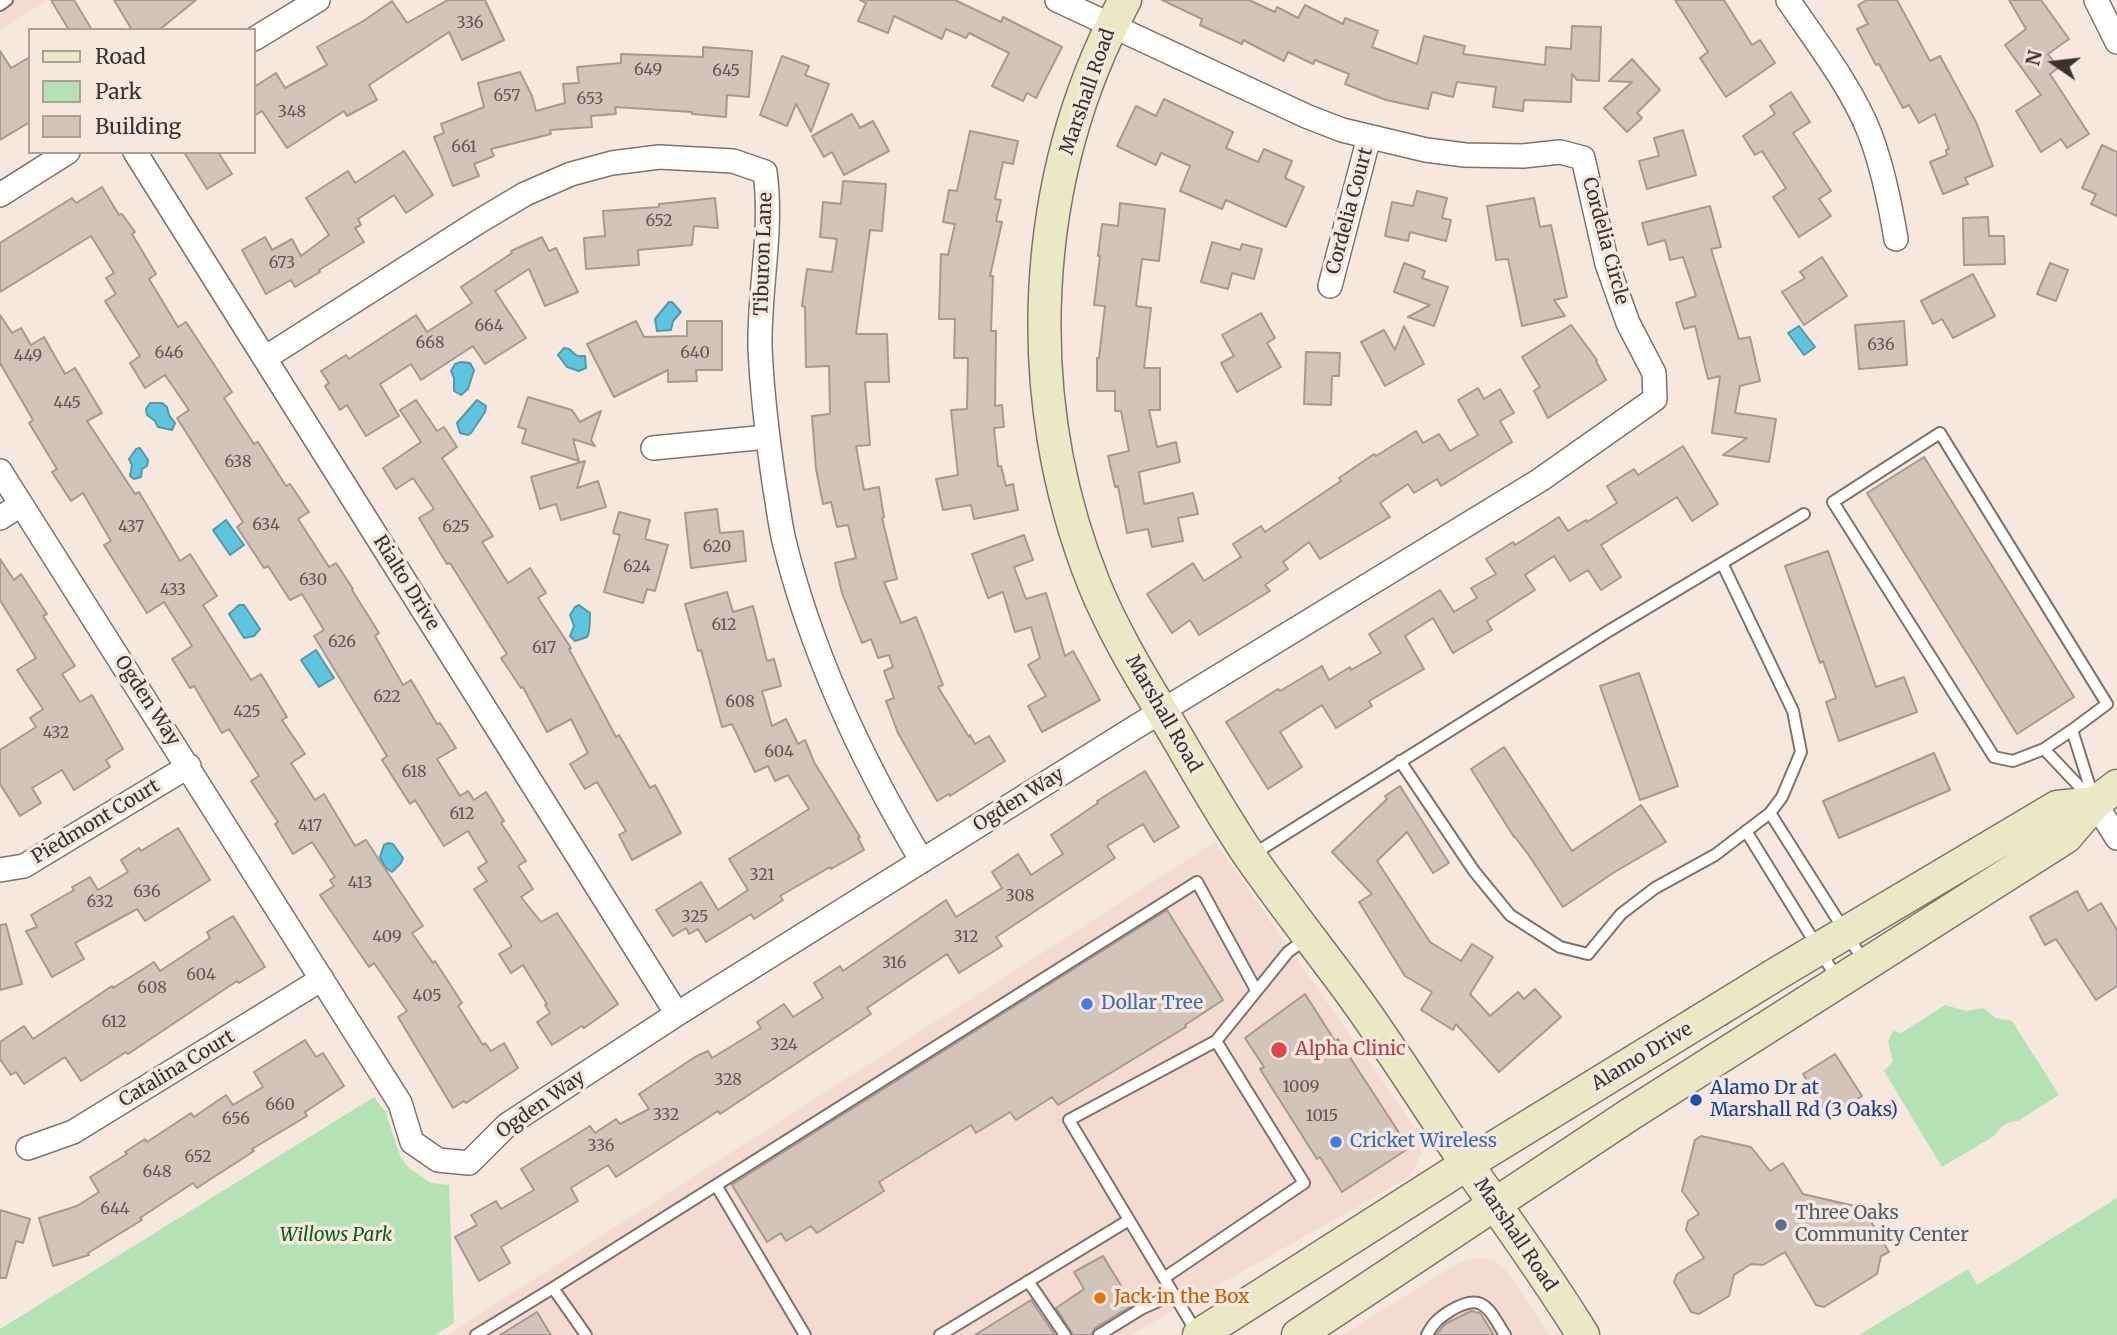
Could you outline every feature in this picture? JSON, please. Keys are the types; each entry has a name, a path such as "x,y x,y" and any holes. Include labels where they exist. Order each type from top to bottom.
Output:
{"main road":[{"name":"Marshall Road","path":"1118,13 1074,121 1056,195 1045,290 1048,400 1055,447 1085,560 1126,652 1189,760 1250,856 1348,988 1583,1335"},
{"name":"Alamo Drive","path":"1199,1335 1467,1164 2057,807 2106,795"},
{"path":"1298,1335 1629,1115 2066,837 2106,795"}],"street":[{"path":"256,38 318,0"},
{"name":"Cordelia Circle","path":"1057,0 1118,13 1306,116 1369,137 1426,150 1465,155 1523,156 1560,152 1583,158 1607,264 1628,323 1654,373 1655,399 1540,480 1162,712"},
{"path":"1788,0 1851,97 1869,132 1887,185 1896,239"},
{"path":"2096,0 2117,42"},
{"name":"Cordelia Court","path":"1330,286 1369,137"},
{"path":"0,195 65,154"},
{"name":"Rialto Drive","path":"136,154 677,1014"},
{"name":"Tiburon Lane","path":"265,358 490,215 525,194 571,174 612,163 659,157 733,161 765,172 769,202 760,346 767,437 783,540 813,636 838,701 864,758 922,860"},
{"path":"653,448 767,437"},
{"name":"Ogden Way","path":"0,471 400,1103 412,1142 438,1160 470,1163 507,1125 677,1014 1162,712"},
{"path":"0,518 20,505"},
{"name":"Piedmont Court","path":"0,870 24,866 188,766"},
{"path":"2106,795 2117,838"},
{"name":"Catalina Court","path":"28,1148 73,1132 322,979"}],"lane":[{"path":"0,5 7,0"},
{"path":"1940,433 2107,704 2072,730 2044,749 2013,761 1994,757 1833,502 1940,433"},
{"path":"1250,856 1804,514"},
{"path":"1400,761 1474,871 1510,915 1560,947 1588,954 1621,914 1655,888 1715,855 1770,813 1782,797 1801,752 1793,710 1723,563"},
{"path":"2072,730 2106,795"},
{"path":"2044,749 2106,795"},
{"path":"1770,813 1833,941 1840,982"},
{"path":"1746,831 1833,941 1866,966"},
{"path":"476,1335 1197,882 1256,990"},
{"path":"1199,1335 1069,1120 1216,1041 1288,952 1308,937"},
{"path":"1164,1278 1304,1183 1216,1041"},
{"path":"716,1185 805,1335"},
{"path":"940,1335 1129,1220"},
{"path":"1028,1282 1065,1335"},
{"path":"553,1288 586,1335"},
{"path":"1099,1335 1141,1309 1174,1294"},
{"path":"1427,1335 1435,1321 1466,1301 1478,1302 1489,1308 1505,1335"}],"shaded area":[{"path":"0,0 48,0 0,30"},
{"path":"1215,842 1418,1132 1421,1153 1413,1172 1406,1179 1130,1335 447,1335"},
{"path":"1477,1258 1495,1261 1506,1270 1549,1335 1342,1335 1457,1264"}],"green space":[{"path":"1945,1005 1966,1011 1983,1008 1995,1018 2012,1021 2059,1095 2018,1121 2004,1125 1994,1136 1942,1167 1884,1071 1893,1061 1888,1042 1893,1031 1901,1033"},
{"name":"Willows Park","path":"374,1097 386,1113 400,1156 409,1168 431,1183 449,1185 454,1323 435,1335 0,1335 0,1329"},
{"path":"2117,1198 2117,1335 1859,1335 1968,1269 1977,1285"}],"water":[{"path":"669,302 681,312 673,321 671,330 657,331 655,319"},
{"path":"1799,326 1815,347 1804,355 1788,333"},
{"path":"564,348 577,356 585,356 586,368 579,371 567,367 558,355"},
{"path":"470,363 474,370 468,389 461,395 454,391 451,371 455,364"},
{"path":"477,400 486,406 485,412 471,433 460,433 457,423"},
{"path":"150,403 162,403 167,407 175,423 172,430 158,427 147,415 146,409"},
{"path":"140,448 148,460 147,466 142,469 141,477 134,479 130,476 132,465 129,459 136,449"},
{"path":"226,520 244,545 230,555 213,530"},
{"path":"239,605 244,605 260,629 254,636 244,638 229,614"},
{"path":"579,605 590,613 589,629 587,637 575,641 570,636 574,626 570,615"},
{"path":"316,650 334,678 319,687 301,660"},
{"path":"393,844 403,858 392,872 385,867 380,857 384,845"}],"building":[{"path":"51,0 74,0 91,28 68,28"},
{"path":"114,0 196,0 161,28 131,28"},
{"path":"448,0 485,0 504,40 462,60 449,32 369,85 377,100 347,116 344,111 287,148 262,111 256,115 256,86 276,73 285,88 327,65 317,47 392,1 407,23"},
{"path":"860,0 955,0 1001,22 1003,17 1062,47 1036,98 1027,93 1023,101 992,86 1009,53 969,33 966,38 946,29 942,39 894,16 888,33 858,21 866,3"},
{"path":"1162,0 1249,0 1275,12 1277,7 1298,18 1305,5 1343,24 1345,18 1378,31 1372,47 1417,64 1424,36 1465,46 1463,54 1545,65 1546,47 1571,49 1572,26 1601,27 1599,81 1577,80 1572,74 1571,102 1524,100 1523,111 1493,107 1496,87 1457,82 1453,97 1432,92 1428,109 1386,100 1345,84 1349,74 1315,60 1313,64 1288,52 1284,61 1243,40 1242,44 1200,25 1202,19"},
{"path":"1675,0 1724,0 1752,45 1760,40 1775,63 1726,97 1700,58 1708,52"},
{"path":"1867,0 1897,0 1930,61 1940,56 1976,122 1993,166 1965,178 1968,184 1943,194 1930,162 1947,155 1946,150 1949,149 1935,114 1919,123 1909,105 1903,108 1879,64 1876,65 1857,29 1868,24 1858,5"},
{"path":"2009,0 2041,0 2069,39 2048,54 2058,68 2050,74 2089,134 2067,148 2061,139 2041,152 2016,111 2041,95 2005,45 2026,29"},
{"path":"703,47 752,51 749,97 727,95 726,117 615,107 616,114 591,116 592,127 550,130 551,134 491,149 494,156 474,164 479,176 453,186 434,137 444,133 441,124 484,107 478,83 520,72 536,111 565,103 563,84 579,83 577,67 621,63 621,54 703,57"},
{"path":"0,51 11,68 28,58 28,123 0,140"},
{"path":"782,56 809,66 805,75 829,84 811,132 796,104 787,126 760,115"},
{"path":"1632,59 1660,90 1637,113 1642,118 1627,132 1604,108 1632,82 1609,81"},
{"path":"1791,92 1810,122 1793,133 1831,191 1819,199 1831,216 1799,237 1773,197 1786,188 1762,151 1755,155 1743,136 1775,114 1770,106"},
{"path":"1164,99 1233,132 1226,148 1258,162 1264,149 1292,161 1285,178 1304,187 1286,227 1226,200 1222,209 1180,191 1190,166 1161,153 1156,165 1117,146 1136,106 1156,116"},
{"path":"852,114 860,128 873,121 889,151 844,175 832,152 824,157 812,136"},
{"path":"1683,130 1696,175 1647,189 1639,161 1659,156 1654,138"},
{"path":"970,131 1018,141 1013,164 1003,162 995,199 1001,200 996,221 1002,222 990,276 993,276 991,331 996,331 995,406 1002,405 1004,427 994,428 998,466 1001,466 1006,486 1013,484 1018,510 974,519 971,505 943,510 936,479 958,475 951,410 967,409 968,358 954,358 955,319 939,319 941,254 948,255 955,224 943,222 949,190 957,191"},
{"path":"2102,145 2117,152 2117,216 2091,204 2096,194 2082,188"},
{"path":"404,151 433,195 406,213 394,195 358,219 361,225 355,228 364,242 295,287 291,280 266,294 242,250 265,237 272,250 292,239 301,256 329,235 306,198 348,171 355,183"},
{"path":"185,154 219,154 232,174 207,189"},
{"path":"843,181 886,184 882,231 870,230 856,334 887,334 889,382 865,382 870,445 856,446 864,490 879,487 882,518 897,579 884,582 901,623 916,617 943,685 938,687 969,737 970,735 975,744 989,736 1005,761 950,796 949,794 937,801 898,733 886,701 894,698 884,671 893,667 889,655 878,658 871,639 862,643 842,593 835,563 856,558 848,525 837,527 831,502 823,504 816,469 812,416 830,414 829,366 806,367 805,307 802,306 807,269 832,272 837,239 820,237 823,202 841,204"},
{"path":"102,187 119,215 122,214 135,232 132,234 156,274 149,279 178,327 186,322 232,392 224,398 254,444 258,442 286,486 290,484 309,512 298,519 329,567 336,563 353,589 379,633 375,636 403,685 411,680 437,724 440,723 456,748 437,759 460,796 468,791 474,800 486,792 504,821 501,823 526,861 518,866 533,889 521,897 541,922 557,913 618,1004 584,1028 582,1026 552,1045 537,1022 550,1013 545,1005 547,1004 523,965 511,973 499,954 511,945 474,889 487,881 478,868 487,862 468,831 444,846 415,800 410,804 382,760 387,756 314,636 324,630 302,594 290,600 268,566 264,568 237,527 243,522 177,418 189,410 165,375 145,388 130,363 140,356 105,301 116,294 106,278 114,273 91,236 0,292 0,243 72,198 76,203"},
{"path":"1417,191 1447,198 1442,218 1451,220 1446,241 1410,232 1408,241 1385,236 1392,202 1413,206"},
{"path":"715,198 718,228 694,226 692,245 638,250 639,265 586,269 584,238 605,236 603,211 659,207 659,204"},
{"path":"1534,198 1540,227 1551,225 1567,297 1554,300 1565,316 1522,326 1508,259 1496,260 1487,206"},
{"path":"1120,203 1165,209 1159,261 1142,259 1136,306 1151,308 1144,368 1160,368 1160,410 1149,410 1157,447 1176,442 1180,462 1139,472 1144,504 1193,493 1198,514 1178,518 1183,541 1152,547 1148,529 1127,533 1118,486 1115,487 1108,456 1129,451 1121,411 1115,411 1115,391 1097,391 1097,358 1105,306 1094,305 1098,256 1102,224 1118,226"},
{"path":"1710,206 1721,247 1711,249 1739,339 1750,337 1760,381 1740,386 1735,413 1776,419 1769,462 1723,455 1747,438 1712,433 1720,376 1708,379 1695,326 1684,329 1676,303 1696,296 1683,257 1670,260 1665,240 1648,245 1642,223"},
{"path":"1988,217 1989,236 2004,236 2005,264 1964,265 1963,218"},
{"path":"542,237 549,251 556,248 578,292 545,306 529,269 495,291 526,338 485,364 473,346 421,380 411,364 380,384 399,416 366,436 347,405 340,410 325,386 329,383 321,371 346,355 349,359 416,315 427,332 472,303 461,287 512,253 511,251"},
{"path":"1212,242 1240,250 1242,244 1262,249 1254,279 1232,273 1228,289 1201,282"},
{"path":"1822,257 1847,296 1804,325 1782,292 1805,278 1800,272"},
{"path":"1404,263 1425,271 1422,278 1448,287 1434,326 1408,317 1430,305 1394,292"},
{"path":"2050,263 2068,270 2056,301 2037,294"},
{"path":"1973,274 1995,316 1953,338 1942,319 1933,324 1921,301"},
{"path":"1261,313 1275,338 1267,343 1281,367 1237,392 1221,363 1234,356 1222,335"},
{"path":"0,315 12,333 21,328 31,345 44,337 65,374 75,368 102,413 87,421 135,494 139,492 180,561 190,554 217,596 203,605 251,680 261,674 287,717 282,720 305,754 291,763 315,800 324,794 355,846 366,840 423,926 412,933 433,963 435,961 462,1003 458,1006 483,1045 485,1043 491,1051 504,1043 518,1068 466,1103 464,1101 453,1108 398,1017 407,1011 374,963 369,967 320,895 334,886 330,880 335,877 312,842 293,854 275,824 278,822 251,781 259,776 229,729 222,733 194,686 190,688 172,659 192,646 164,602 147,613 104,545 111,541 83,493 71,501 52,472 57,469 29,423 33,420 0,363"},
{"path":"636,321 644,337 687,336 687,321 722,321 722,370 696,370 697,381 668,382 668,370 614,397 587,344"},
{"path":"1904,321 1907,365 1859,369 1855,325"},
{"path":"1571,325 1597,360 1606,380 1548,418 1534,391 1540,387 1522,357"},
{"path":"1404,326 1424,364 1385,386 1361,342 1384,330 1395,350"},
{"path":"1306,352 1340,353 1339,376 1332,376 1331,405 1304,404"},
{"path":"1478,388 1484,399 1500,389 1514,413 1500,421 1512,442 1441,486 1437,479 1414,493 1408,484 1380,503 1390,517 1320,559 1309,542 1283,562 1288,569 1265,585 1270,591 1199,635 1190,620 1172,633 1147,594 1193,563 1204,581 1241,557 1233,544 1261,526 1265,532 1341,481 1339,478 1374,454 1376,456 1416,431 1423,443 1439,434 1450,451 1478,435 1458,400"},
{"path":"528,397 572,410 580,422 601,411 591,440 595,446 573,439 579,461 522,443 526,429 518,427"},
{"path":"416,400 437,431 444,427 457,447 442,458 493,536 482,542 508,583 530,568 546,593 538,598 571,648 569,649 616,737 619,735 650,788 655,785 681,833 632,860 619,835 626,831 597,782 585,789 570,764 588,753 571,719 547,732 523,687 521,688 501,658 507,654 419,518 434,509 413,478 396,489 383,468 421,442 400,410"},
{"path":"1683,446 1718,504 1692,521 1677,497 1601,545 1621,577 1601,590 1588,570 1570,581 1554,556 1525,575 1535,590 1487,621 1492,630 1453,653 1433,618 1405,636 1424,669 1369,701 1372,706 1336,728 1322,705 1280,732 1302,767 1268,789 1226,722 1278,689 1280,691 1322,666 1329,680 1381,653 1369,634 1440,590 1454,612 1477,598 1471,588 1496,574 1486,559 1513,542 1515,545 1559,517 1568,531 1586,520 1587,522 1617,503 1607,486 1634,469 1638,475"},
{"path":"1924,457 2074,697 2017,734 1867,493"},
{"path":"585,461 577,488 598,481 606,507 561,520 556,504 540,509 531,477"},
{"path":"717,509 720,533 743,531 746,561 691,568 685,513"},
{"path":"619,512 650,520 645,539 668,545 655,591 647,589 643,603 604,592 620,535 613,533"},
{"path":"1024,535 1033,560 1014,567 1026,599 1046,593 1065,656 1073,651 1100,700 1042,732 1028,706 1046,696 1028,665 1040,658 1031,627 1015,632 1003,592 988,598 972,554"},
{"path":"1828,551 1876,687 1904,677 1917,712 1839,741 1826,702 1836,698 1823,661 1820,663 1785,566"},
{"path":"0,559 14,580 21,574 47,614 43,616 75,666 62,674 80,702 92,695 123,749 106,760 110,767 74,790 62,770 32,788 41,803 20,816 0,784 0,750 36,727 30,718 43,709 17,670 36,658 0,600"},
{"path":"727,592 733,612 753,606 767,661 774,659 781,686 762,691 772,726 786,719 798,744 805,740 814,762 860,837 858,838 864,850 780,896 783,900 754,919 751,914 706,942 698,929 689,934 686,928 673,936 656,910 701,882 718,910 748,890 729,859 809,809 788,775 775,781 768,766 755,772 732,724 722,727 685,604"},
{"path":"1639,673 1678,786 1640,800 1600,686"},
{"path":"1504,747 1572,851 1641,805 1666,842 1563,907 1471,769"},
{"path":"1934,753 1950,790 1839,838 1823,801"},
{"path":"1145,771 1179,827 1154,842 1143,824 1107,846 1115,858 996,937 1002,946 959,973 947,954 867,1008 871,1014 720,1114 718,1111 616,1177 608,1165 571,1188 578,1201 501,1247 510,1263 479,1281 455,1237 477,1225 471,1215 496,1201 501,1209 534,1190 521,1169 590,1126 595,1133 616,1119 620,1124 649,1109 639,1094 695,1057 708,1051 712,1058 761,1028 757,1022 784,1004 793,1017 823,998 814,983 840,966 843,971 946,900 956,917 1002,888 992,872 1018,854 1031,875 1063,854 1051,835 1098,803 1097,801"},
{"path":"1400,786 1449,863 1433,873 1407,832 1377,861 1430,942 1461,961 1472,944 1493,957 1470,994 1490,1016 1518,992 1524,999 1535,989 1561,1017 1499,1072 1456,1024 1453,1030 1421,1010 1432,992 1405,976 1359,902 1372,894 1332,852 1387,799 1385,796"},
{"path":"178,828 210,880 145,921 137,909 75,943 84,959 52,977 26,931 37,927 31,915 74,890 72,887 90,877 98,890 128,872 121,860"},
{"path":"2077,891 2088,911 2101,903 2117,930 2117,986 2096,1000 2056,939 2045,945 2030,917"},
{"path":"1167,910 1223,1000 1185,1025 1186,1027 1058,1105 1052,1097 1016,1120 1010,1112 976,1133 971,1125 879,1182 884,1191 817,1233 811,1226 786,1241 781,1233 767,1242 732,1185"},
{"path":"233,916 265,967 239,983 237,981 128,1054 126,1052 81,1081 65,1057 24,1084 16,1072 11,1075 0,1059 0,1042 24,1026 33,1039 112,986 113,988 154,962 160,971 210,938 207,932"},
{"path":"6,924 22,984 0,990 0,925"},
{"path":"1305,994 1335,1041 1338,1039 1409,1148 1342,1192 1320,1157 1317,1159 1260,1069 1264,1067 1245,1038"},
{"path":"305,1040 316,1057 323,1053 344,1086 305,1112 307,1116 252,1149 254,1151 197,1188 193,1183 140,1218 142,1220 88,1253 89,1255 53,1266 39,1218 77,1206 99,1192 90,1177 127,1154 125,1152 145,1139 147,1142 191,1113 194,1117 226,1095 233,1105 263,1087 254,1072"},
{"path":"1835,1054 1862,1096 1829,1117 1803,1074"},
{"name":"Three Oaks Community Center","path":"1701,1136 1751,1147 1770,1171 1783,1163 1803,1194 1863,1208 1889,1252 1881,1256 1877,1274 1824,1307 1816,1305 1785,1252 1763,1265 1751,1264 1734,1275 1729,1296 1699,1314 1691,1312 1674,1282 1677,1274 1704,1258 1686,1230 1688,1221 1699,1214 1682,1191 1695,1140"},
{"path":"0,1210 30,1219 23,1243 16,1241 6,1278 0,1278"},
{"name":"Jack in the Box","path":"1103,1256 1133,1305 1095,1328 1091,1335 1073,1335 1056,1308 1084,1289 1074,1272"},
{"path":"1031,1300 1055,1335 975,1335"},
{"path":"1471,1311 1480,1313 1494,1335 1436,1335 1445,1324"},
{"path":"537,1312 551,1335 500,1335"}],"place":[{"name":"Dollar Tree","path":"1087,1004"},
{"name":"Alpha Clinic","path":"1279,1050"},
{"name":"Alamo Dr at Marshall Rd (3 Oaks)","path":"1696,1100"},
{"name":"Cricket Wireless","path":"1336,1142"},
{"name":"Three Oaks Community Center","path":"1781,1225"},
{"name":"Jack in the Box","path":"1100,1298"}]}
